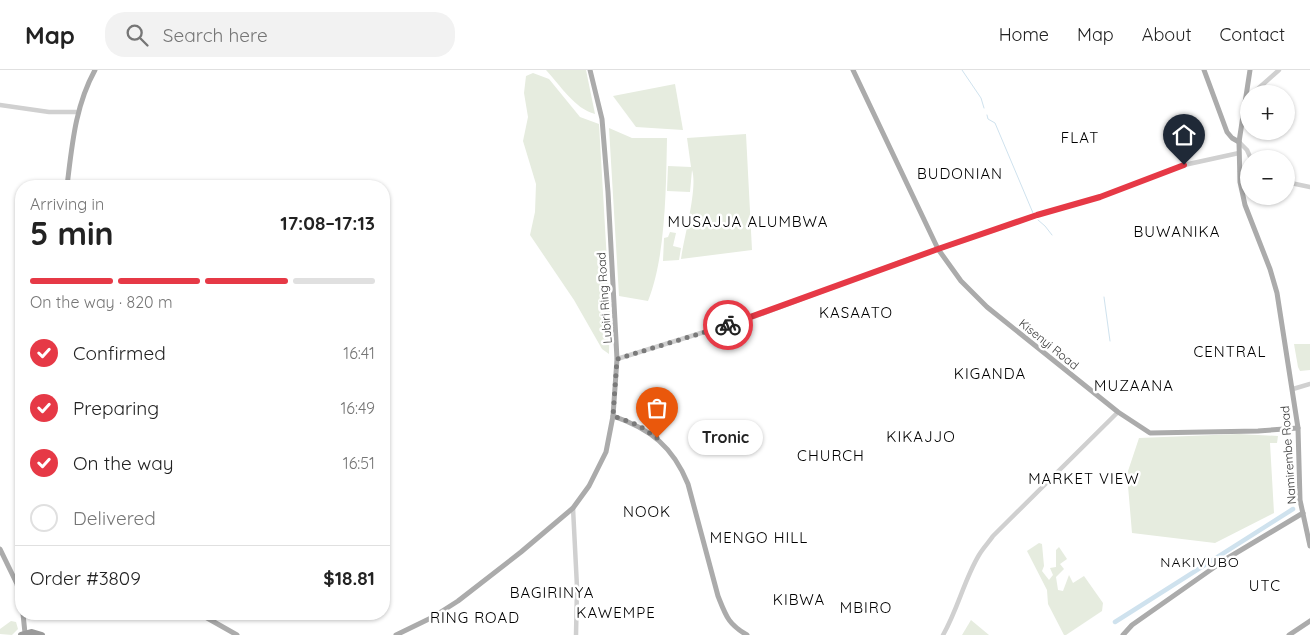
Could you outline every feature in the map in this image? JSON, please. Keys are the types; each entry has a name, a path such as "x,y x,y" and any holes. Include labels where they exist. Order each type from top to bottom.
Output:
{"highway":[{"path":"26,633 42,635"}],"main road":[{"path":"68,180 78,112 88,83 95,70"},
{"name":"Lubiri Ring Road","path":"396,635 458,602 573,508 589,486 603,458 613,416 617,359 602,119 590,70"},
{"name":"Kisenyi Road","path":"853,70 938,249 956,275 977,298 1118,412 1151,434 1298,428"},
{"path":"1204,70 1227,132 1239,142"},
{"name":"Namirembe Road","path":"1248,85 1250,70"},
{"name":"Namirembe Road","path":"1240,137 1240,172"},
{"name":"Namirembe Road","path":"1245,205 1270,269 1277,293 1298,428 1300,500 1310,546"},
{"path":"613,416 638,425 657,438 682,469 688,484 718,596 733,627 746,635"},
{"path":"1123,635 1132,624 1226,558 1303,513"},
{"path":"0,549 15,580"},
{"path":"24,620 26,633"},
{"path":"211,620 237,635"},
{"path":"1289,635 1310,621"}],"street":[{"path":"1262,85 1280,70"},
{"path":"0,104 49,112 78,112"},
{"path":"1239,142 1247,150"},
{"path":"617,359 756,316 938,249 1037,215 1100,197 1184,165 1239,153"},
{"path":"1295,184 1310,187"},
{"path":"1293,390 1310,384"},
{"path":"943,635 957,608 971,571 984,548 1003,526 1118,412"},
{"path":"573,508 577,587 576,635"}],"shaded area":[{"path":"546,70 586,70 595,114 574,102"},
{"path":"533,73 549,79 580,117 599,124 610,313 609,354 602,349 574,300 530,235 535,212 536,184 523,141 528,117 524,93 526,76"},
{"path":"675,84 683,130 636,127 613,96"},
{"path":"609,128 632,138 667,138 662,243 654,283 648,301 619,296"},
{"path":"746,134 752,250 681,259 692,200 692,170 690,192 667,191 668,166 691,167 687,138"},
{"path":"670,232 676,233 673,246 681,248 679,260 663,261 664,238 668,237"},
{"path":"1294,344 1310,344 1310,370 1300,371"},
{"path":"1239,434 1278,436 1277,443 1270,443 1274,513 1215,543 1132,533 1127,474 1139,438"},
{"path":"1039,543 1042,544 1044,566 1042,571 1049,580 1053,575 1050,568 1056,567 1056,550 1059,547 1067,559 1060,564 1064,569 1056,577 1058,590 1063,591 1069,575 1073,583 1084,576 1103,603 1102,611 1066,635 1064,635 1048,604 1047,590 1027,551"},
{"path":"971,620 989,635 962,635"},
{"path":"11,621 16,622 18,629 12,635 0,634 0,629"}],"waterway":[{"path":"962,70 981,98 984,108"},
{"path":"987,115 988,119 995,123 1033,213"},
{"path":"1038,220 1052,235"},
{"path":"1104,297 1110,341"},
{"path":"1115,622 1293,509"}],"way so far":[{"path":"657,438 638,425 613,416 617,359 728,325"}],"place":[{"name":"Tronic","path":"657,438"}],"district":[{"name":"FLAT","path":"1080,137"},
{"name":"BUDONIAN","path":"960,173"},
{"name":"MUSAJJA ALUMBWA","path":"748,221"},
{"name":"BUWANIKA","path":"1177,231"},
{"name":"KASAATO","path":"856,312"},
{"name":"CENTRAL","path":"1230,351"},
{"name":"KIGANDA","path":"990,373"},
{"name":"MUZAANA","path":"1134,385"},
{"name":"KIKAJJO","path":"921,436"},
{"name":"CHURCH","path":"831,455"},
{"name":"MARKET VIEW","path":"1084,478"},
{"name":"NOOK","path":"647,511"},
{"name":"MENGO HILL","path":"759,537"},
{"name":"NAKIVUBO","path":"1200,562"},
{"name":"UTC","path":"1265,585"},
{"name":"BAGIRINYA","path":"552,592"},
{"name":"KIBWA","path":"799,599"},
{"name":"MBIRO","path":"866,607"},
{"name":"KAWEMPE","path":"616,612"},
{"name":"RING ROAD","path":"475,617"}],"route":[{"path":"728,325 938,249 1037,215 1100,197 1184,165"}]}
